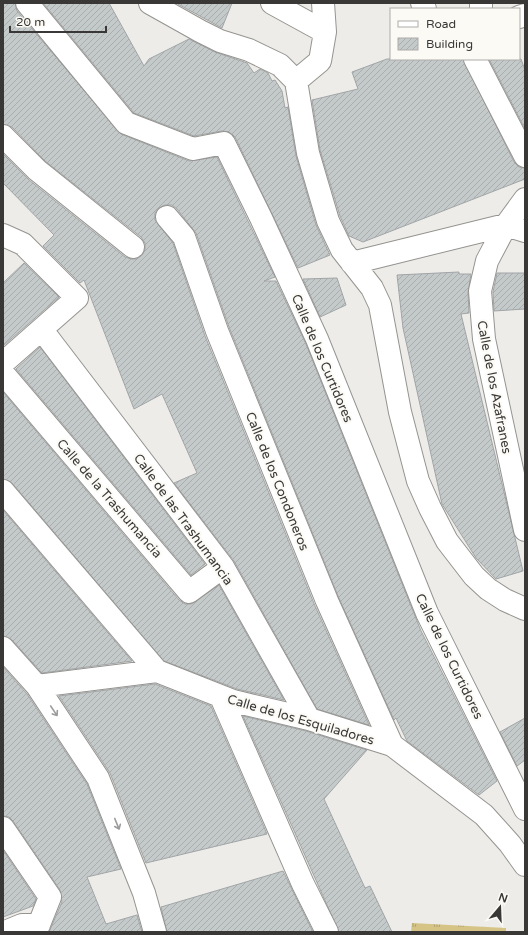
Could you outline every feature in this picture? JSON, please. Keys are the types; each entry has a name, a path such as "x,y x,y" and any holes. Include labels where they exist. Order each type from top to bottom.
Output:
{"street":[{"name":"Calle de los Curtidores","path":"26,3 126,123 193,149 224,143 262,218 317,339 427,613 525,809"},
{"path":"150,3 200,32 220,41 249,50 280,65 296,81 308,153 328,221 342,250 372,288 380,305 400,412 418,481 435,520 448,542 474,576 493,593 525,609"},
{"path":"272,3 325,32"},
{"path":"296,81 320,61 325,32 323,3"},
{"path":"476,60 522,143"},
{"path":"3,136 37,170 133,247"},
{"name":"Calle de los Azafranes","path":"525,199 515,228 487,261 482,277 481,314 484,339 525,530"},
{"name":"Calle de los Condoneros","path":"167,217 184,237 226,353 327,602 392,745"},
{"path":"352,263 515,228"},
{"path":"3,235 23,244 77,298 3,363"},
{"name":"Calle de las Trashumancia","path":"42,330 223,567 309,719"},
{"name":"Calle de la Trashumancia","path":"3,373 189,592 223,567"},
{"name":"Calle de los Esquiladores","path":"3,491 157,671 233,701 309,719 392,745 484,815 510,844 525,865"},
{"path":"3,648 37,686 98,778 144,893 155,932"},
{"path":"37,686 157,671"},
{"name":"Calle de los Esquiladores","path":"221,696 303,884 327,932"},
{"path":"3,828 50,897 38,928 22,925 5,932"}],"green space":[{"path":"412,923 506,928 506,932 411,932"}],"building":[{"path":"3,3 15,3 17,11 121,134 189,161 217,157 275,277 264,281 276,281 306,344 421,631 497,781 479,795 407,741 396,718 394,720 338,596 229,327 196,233 177,209 172,205 165,205 159,208 155,213 155,220 173,243 205,336 315,606 369,725 317,709 234,561 174,483 197,473 162,394 134,409 84,280 80,283 43,246 54,235 3,183 3,154 29,180 125,257 137,259 143,254 145,243 141,237 45,161 12,127 3,124"},
{"path":"43,3 109,3 144,66 149,59 189,39 215,52 247,63 254,73 260,69 268,73 272,81 275,80 282,91 285,108 288,107 296,156 316,225 330,255 298,268 235,137 229,132 222,131 194,136 134,113"},
{"path":"176,3 232,3 222,28"},
{"path":"387,59 463,60 514,162 519,167 525,168 525,179 363,242 349,236 340,216 320,150 312,100 358,89 352,72"},
{"path":"521,59 525,70 525,129 490,60"},
{"path":"24,263 59,297 3,346 3,283"},
{"path":"459,272 459,274 471,274 468,292 469,313 461,314 523,571 496,579 476,558 442,504 403,328 397,275"},
{"path":"497,273 525,273 525,309 494,311 493,292"},
{"path":"337,278 346,305 320,317 303,279"},
{"path":"40,347 205,564 191,575 16,369"},
{"path":"3,392 179,600 185,604 191,604 219,585 284,700 237,689 164,661 12,483 3,479"},
{"path":"3,510 132,661 42,673 12,640 3,636"},
{"path":"3,667 27,694 87,784 121,869 87,877 106,924 137,915 142,932 49,932 62,902 60,890 13,821 9,817 3,816"},
{"path":"155,684 211,706 267,834 146,863 110,773 59,696"},
{"path":"243,716 306,731 367,750 324,799 365,888 370,886 392,932 339,932"},
{"path":"525,718 525,760 517,766 500,732"},
{"path":"3,850 36,899 33,906 3,917"},
{"path":"283,871 313,932 167,932 161,907"}]}
